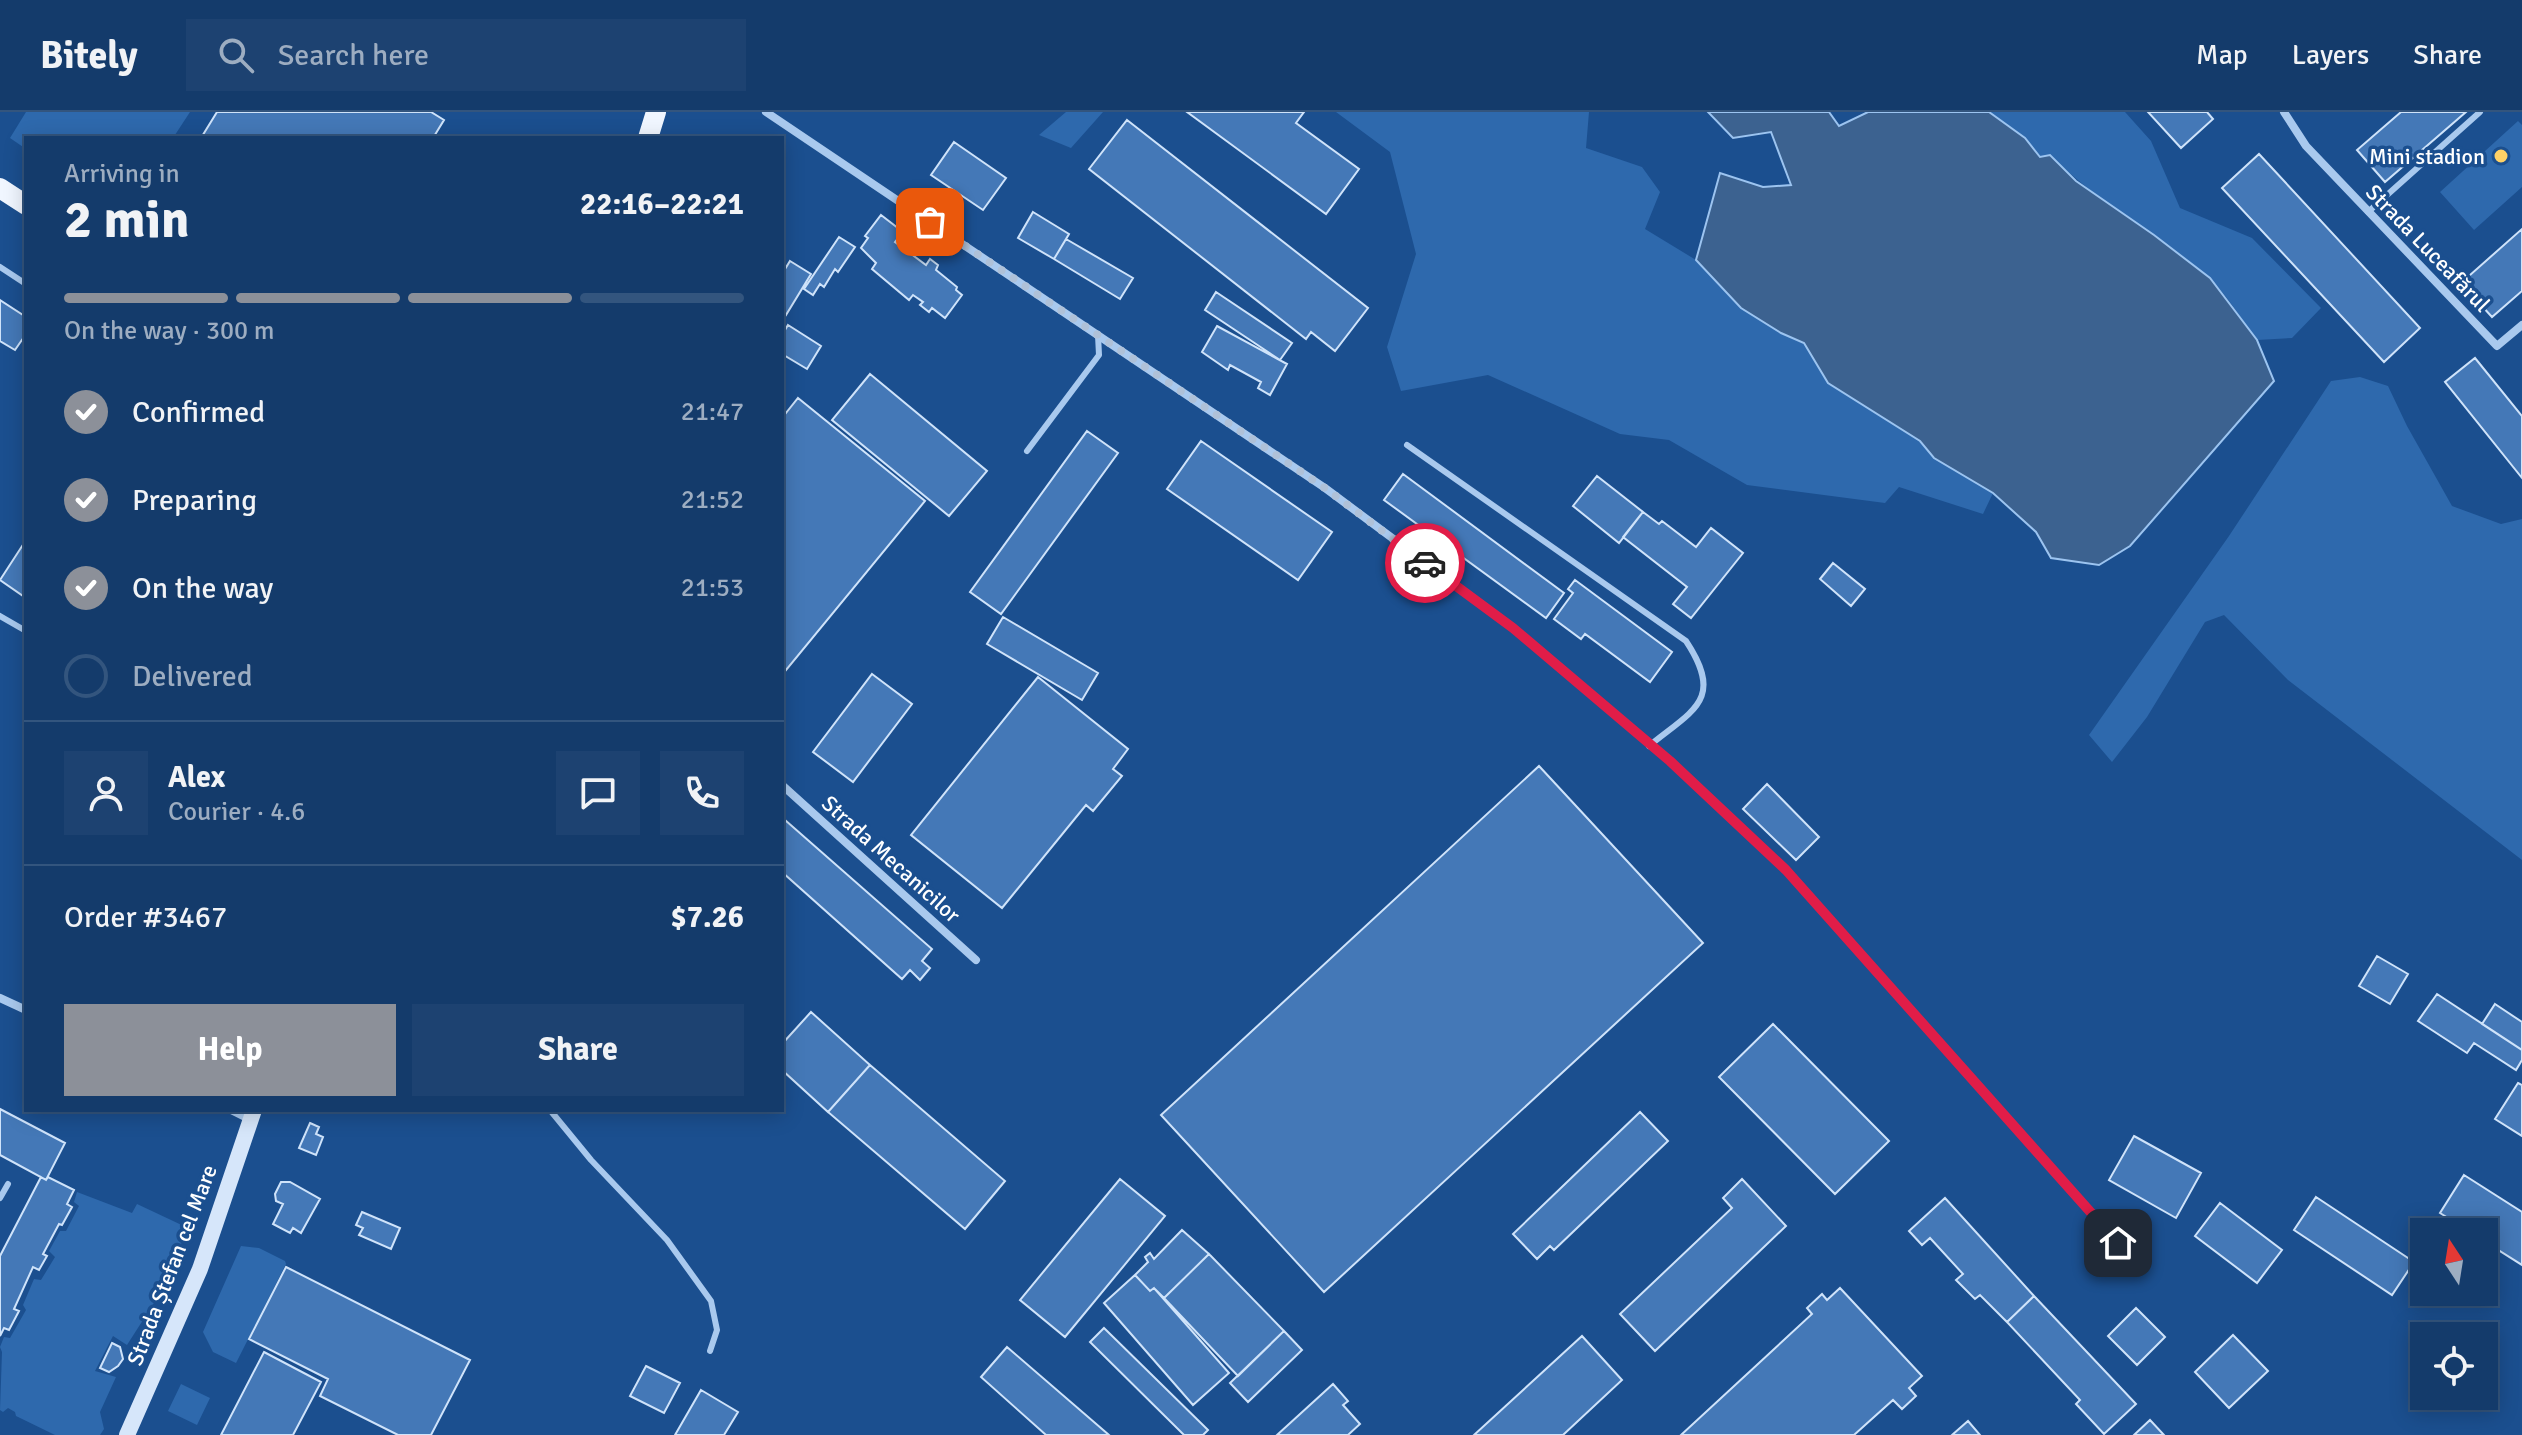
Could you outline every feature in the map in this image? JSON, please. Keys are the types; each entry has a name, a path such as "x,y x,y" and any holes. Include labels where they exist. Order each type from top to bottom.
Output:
{"main road":[{"path":"649,136 656,112"},
{"path":"0,188 24,204"},
{"name":"Strada Ștefan cel Mare","path":"127,1435 200,1269 252,1115"}],"street":[{"path":"766,112 1325,488 1501,618 1670,761 1786,870 2118,1243"},
{"name":"Strada Luceafărul","path":"2284,112 2306,146 2497,346 2522,325"},
{"name":"Strada Mecanicilor","path":"784,787 976,960"},
{"path":"0,998 24,1009"}],"lane":[{"path":"2368,212 2480,112"},
{"path":"0,267 24,283"},
{"path":"1027,451 1099,355 1098,335"},
{"path":"1407,445 1686,641 1702,671 1705,687 1702,696 1699,704 1649,746"},
{"path":"0,616 24,630"},
{"path":"552,1112 591,1160 667,1240 711,1301 717,1330 710,1351"},
{"path":"0,1198 8,1184"}],"shaded area":[{"path":"26,112 190,112 174,136 24,136 24,148 10,138"},
{"path":"1066,112 1103,112 1071,148 1039,135"},
{"path":"1336,112 1589,112 1586,148 1642,167 1660,192 1645,229 1696,260 1741,308 1781,333 1804,343 1828,383 1920,441 1934,458 1993,493 1983,514 1899,487 1885,503 1747,485 1669,440 1620,434 1488,375 1401,391 1387,347 1416,254 1390,152"},
{"path":"1708,112 1829,112 1839,126 1868,112 1989,112 2025,138 2040,157 2050,155 2076,181 2210,278 2257,340 2274,381 2130,546 2099,565 2051,558 2036,532 1993,493 1934,458 1920,441 1828,383 1804,343 1781,333 1741,308 1696,260 1720,173 1763,187 1791,185 1771,132 1733,138"},
{"path":"1989,112 2125,112 2151,141 2180,208 2252,238 2321,308 2292,338 2257,340 2207,276 2087,188 2050,155 2040,157 2025,138"},
{"name":"Mini stadion","path":"2518,121 2522,125 2522,187 2474,230 2440,192"},
{"path":"2360,377 2388,386 2452,506 2501,524 2522,519 2522,860 2288,680 2224,615 2205,622 2147,717 2112,762 2089,735 2229,536 2331,381"},
{"path":"77,1192 132,1213 137,1204 188,1228 159,1295 127,1345 113,1336 95,1371 116,1377 100,1412 104,1429 100,1435 55,1435 16,1416 8,1408 3,1412 0,1410 0,1347 4,1337 10,1338 26,1310 23,1305 34,1279 41,1280 55,1257 49,1251 60,1231 66,1231 79,1206 74,1202"},
{"path":"241,1246 259,1248 286,1264 236,1363 213,1352 203,1332"},
{"path":"181,1384 210,1398 197,1425 168,1411"}],"building":[{"path":"217,112 431,112 444,120 434,136 202,136"},
{"path":"1187,112 1304,112 1296,123 1359,169 1326,214"},
{"path":"2148,112 2207,112 2213,119 2181,148"},
{"path":"2401,112 2466,112 2385,182 2357,150"},
{"path":"1127,120 1368,308 1335,351 1311,332 1306,339 1089,169"},
{"path":"954,142 1006,178 983,210 931,175"},
{"path":"2259,154 2420,328 2384,362 2222,188"},
{"path":"1033,212 1069,234 1054,259 1018,238"},
{"path":"881,215 903,232 895,242 926,265 930,259 938,265 936,270 962,295 945,318 932,308 929,312 920,305 923,302 913,295 909,300 872,269 876,263 861,248 868,238 865,236"},
{"path":"2522,229 2522,291 2492,317 2461,283"},
{"path":"839,237 855,247 838,272 835,269 824,287 820,284 813,295 804,289"},
{"path":"1066,239 1133,278 1120,299 1054,259"},
{"path":"790,261 811,274 786,315 784,314 784,271"},
{"path":"1216,292 1292,343 1280,360 1205,310"},
{"path":"0,300 24,316 24,337 15,350 0,341"},
{"path":"788,325 821,346 807,369 784,355 784,332"},
{"path":"1217,326 1287,364 1270,395 1258,388 1261,382 1230,365 1228,370 1202,352"},
{"path":"2475,358 2522,416 2522,478 2445,382"},
{"path":"870,374 987,471 949,516 832,420"},
{"path":"798,398 925,501 784,673 784,416"},
{"path":"1087,431 1118,453 1001,614 970,592"},
{"path":"1201,441 1332,532 1298,580 1167,489"},
{"path":"1403,474 1564,593 1546,618 1384,500"},
{"path":"1597,476 1643,512 1619,543 1573,506"},
{"path":"1643,512 1659,524 1662,521 1696,547 1711,528 1743,553 1691,618 1673,604 1687,587 1623,537"},
{"path":"24,543 24,597 0,580"},
{"path":"1833,563 1865,589 1851,606 1820,579"},
{"path":"1575,580 1672,652 1650,682 1585,634 1581,639 1554,619 1573,593 1568,589"},
{"path":"1003,617 1098,673 1082,700 987,644"},
{"path":"872,674 912,704 853,782 813,752"},
{"path":"1038,677 1128,749 1113,769 1122,776 1093,811 1086,805 1002,908 911,835"},
{"path":"1539,766 1703,943 1324,1292 1161,1115"},
{"path":"1767,784 1819,837 1796,860 1743,809"},
{"path":"784,821 932,949 922,961 930,968 920,980 910,970 902,979 784,874"},
{"path":"2377,956 2408,974 2390,1004 2359,986"},
{"path":"2437,994 2522,1050 2522,1060 2516,1070 2474,1043 2467,1053 2418,1021"},
{"path":"2495,1004 2522,1022 2522,1050 2482,1024"},
{"path":"811,1012 870,1065 828,1112 784,1072 784,1042"},
{"path":"1773,1024 1889,1141 1835,1194 1719,1077"},
{"path":"870,1065 1005,1181 965,1229 828,1112"},
{"path":"2518,1083 2522,1085 2522,1136 2495,1119"},
{"path":"0,1109 65,1143 46,1180 0,1155"},
{"path":"1640,1112 1668,1141 1554,1250 1550,1246 1537,1259 1513,1234"},
{"path":"310,1123 319,1127 316,1134 323,1137 316,1155 299,1148"},
{"path":"2134,1136 2201,1173 2176,1218 2109,1180"},
{"path":"2464,1175 2522,1212 2522,1265 2498,1250 2498,1218 2448,1218 2440,1213"},
{"path":"41,1177 46,1180 48,1177 74,1190 67,1204 72,1207 43,1254 47,1256 39,1270 33,1267 14,1309 19,1311 9,1330 4,1328 0,1336 0,1256"},
{"path":"1120,1179 1165,1216 1065,1337 1020,1300"},
{"path":"1742,1179 1786,1226 1655,1351 1620,1314 1732,1208 1723,1198"},
{"path":"281,1182 290,1182 320,1199 301,1233 293,1228 290,1233 273,1224 283,1204 276,1201 275,1194"},
{"path":"2316,1197 2410,1259 2410,1268 2392,1295 2294,1230"},
{"path":"1945,1198 2034,1296 2007,1322 1980,1295 1975,1299 1956,1280 1963,1274 1930,1238 1922,1245 1909,1231"},
{"path":"2220,1203 2282,1250 2257,1283 2195,1236"},
{"path":"362,1212 400,1228 391,1249 359,1235 363,1228 356,1225"},
{"path":"1182,1230 1209,1254 1164,1298 1154,1288 1150,1291 1135,1275 1148,1262 1145,1257 1150,1253 1154,1259"},
{"path":"1209,1254 1284,1331 1238,1376 1164,1298"},
{"path":"286,1267 470,1360 431,1435 398,1435 320,1396 328,1379 249,1339"},
{"path":"1135,1275 1150,1291 1154,1288 1229,1373 1193,1405 1104,1303"},
{"path":"1840,1288 1922,1376 1909,1388 1916,1396 1902,1409 1893,1400 1854,1435 1681,1435 1812,1314 1807,1308 1822,1294 1827,1300"},
{"path":"2034,1296 2136,1404 2104,1434 2076,1404 2080,1400 2007,1322"},
{"path":"2136,1308 2165,1337 2137,1365 2108,1336"},
{"path":"1104,1328 1208,1430 1203,1435 1184,1435 1090,1342"},
{"path":"1284,1331 1302,1350 1248,1402 1230,1383"},
{"path":"2233,1335 2268,1371 2229,1408 2195,1372"},
{"path":"1582,1336 1622,1380 1563,1435 1474,1435"},
{"path":"112,1343 120,1347 123,1359 109,1372 100,1368"},
{"path":"1007,1347 1109,1435 1046,1435 981,1377"},
{"path":"264,1352 321,1382 293,1435 221,1435"},
{"path":"646,1366 680,1383 664,1413 630,1396"},
{"path":"1333,1384 1348,1401 1343,1405 1360,1424 1348,1435 1277,1435"},
{"path":"701,1390 738,1412 724,1435 675,1435"},
{"path":"2150,1420 2164,1435 2134,1435"},
{"path":"1968,1421 1980,1435 1952,1435"}],"way so far":[{"path":"930,222 1325,488 1425,563"}],"place":[{"name":"Mini stadion","path":"2501,156"}],"route":[{"path":"1425,563 1513,628 1670,761 1786,870 2118,1243"}]}
